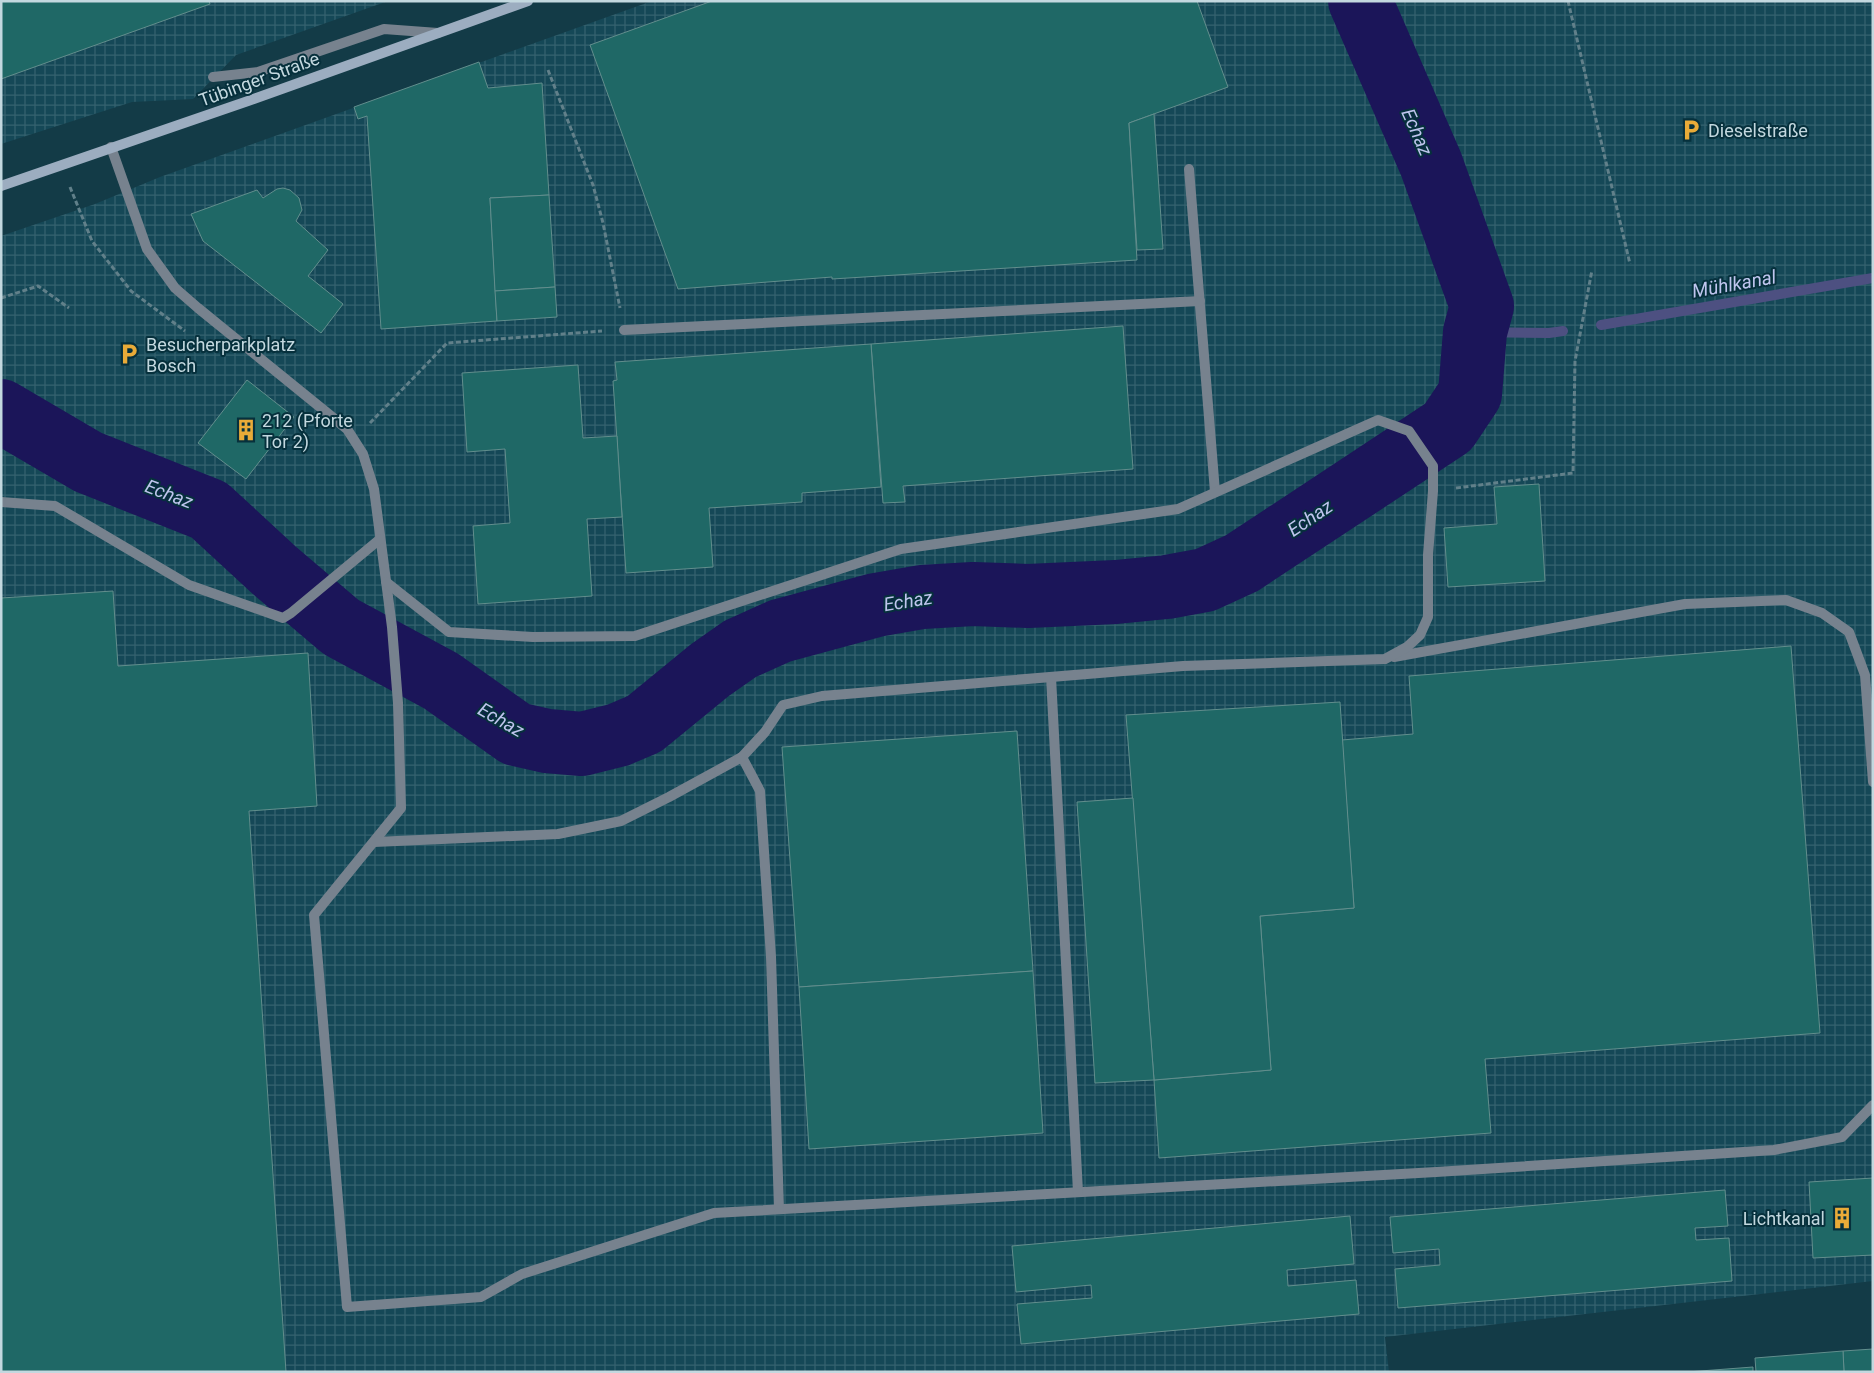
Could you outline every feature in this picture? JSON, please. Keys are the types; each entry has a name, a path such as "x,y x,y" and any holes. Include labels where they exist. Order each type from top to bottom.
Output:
{"main road":[{"name":"Tübinger Straße","path":"1,186 248,101 528,1"}],"lane":[{"path":"213,77 258,72 384,29 438,33"},
{"path":"112,147 147,250 175,288 337,419 355,439 363,454 374,490 392,628 398,703 401,808 314,916 348,1307 481,1297 522,1274 714,1213 1436,1172 1774,1150 1842,1137 1873,1105"},
{"path":"1189,169 1215,492"},
{"path":"624,330 1200,301"},
{"path":"386,582 449,632 534,637 635,636 901,549 1178,509 1378,420 1409,431 1433,466 1434,491 1428,555 1428,617 1420,634 1407,647 1385,659"},
{"path":"1,502 55,506 189,584 284,618 380,539"},
{"path":"374,842 558,834 621,821 742,757 765,732 783,705 822,696 1183,666 1385,659 1685,604 1786,600 1822,613 1849,632 1865,675 1873,782"},
{"path":"1051,677 1078,1192"},
{"path":"742,757 760,791 770,957 779,1209"}],"path":[{"path":"1568,1 1630,264"},
{"path":"355,439 447,344 624,330 616,279 593,185 548,70"},
{"path":"61,166 92,241 131,291 191,336"},
{"path":"1434,491 1573,474 1575,361 1592,270"},
{"path":"1,298 38,286 69,308"}],"shaded area":[{"path":"1,1 388,1 236,55 193,99 132,102 1,144"},
{"path":"652,1 1873,1 1873,1281 1385,1337 1389,1372 1,1372 1,236 95,204 160,177"}],"building":[{"path":"1,1 209,1 210,4 1,79"},
{"path":"712,1 1197,1 1228,87 1129,123 1137,260 832,279 832,277 678,289 590,45"},
{"path":"479,62 488,88 542,83 549,195 490,198 497,321 381,329 367,116 358,119 354,107"},
{"path":"1154,114 1163,249 1137,250 1129,123"},
{"path":"277,189 290,190 299,198 302,210 296,221 328,250 308,276 343,304 321,333 203,241 191,214 257,190 263,198"},
{"path":"549,195 555,287 495,291 490,198"},
{"path":"555,287 557,317 497,321 495,291"},
{"path":"1123,326 1133,469 903,486 905,502 883,503 871,344"},
{"path":"871,344 881,487 802,493 802,502 709,508 713,567 626,573 613,381 617,380 615,362"},
{"path":"578,365 583,438 617,436 622,517 587,519 592,596 478,604 473,526 510,523 505,449 467,452 462,373"},
{"name":"212 (Pforte Tor 2)","path":"247,380 294,417 246,479 198,443"},
{"path":"1539,484 1545,581 1448,587 1444,528 1497,524 1494,487"},
{"path":"113,591 118,666 308,653 317,806 249,811 286,1372 1,1372 1,598"},
{"path":"1791,646 1820,1033 1485,1059 1491,1133 1159,1158 1154,1080 1271,1070 1260,916 1354,908 1342,740 1413,734 1409,676"},
{"path":"1340,702 1354,908 1260,916 1271,1070 1154,1080 1126,715"},
{"path":"1017,731 1033,971 799,987 782,747"},
{"path":"1133,798 1154,1080 1095,1083 1077,802"},
{"path":"1033,971 1043,1133 809,1149 799,987"},
{"name":"Lichtkanal","path":"1873,1178 1873,1255 1813,1258 1809,1182"},
{"path":"1725,1190 1728,1226 1695,1228 1696,1240 1729,1238 1732,1281 1398,1308 1395,1269 1440,1265 1439,1249 1393,1253 1390,1217"},
{"path":"1350,1216 1354,1264 1287,1270 1288,1286 1356,1280 1359,1314 1021,1344 1017,1304 1092,1298 1091,1285 1016,1292 1012,1246"},
{"path":"1873,1349 1873,1372 1844,1372 1843,1351"},
{"path":"1843,1351 1844,1372 1756,1372 1755,1358"},
{"path":"1753,1367 1753,1372 1687,1372"}],"waterway":[{"name":"Echaz","path":"1,411 88,462 209,510 274,570 341,627 441,681 516,734 547,741 582,744 618,735 644,724 710,670 740,649 780,631 876,605 922,597 973,594 1028,596 1116,592 1167,587 1205,580 1242,563 1448,427 1470,394 1475,332 1482,306 1431,164 1360,1"},
{"name":"Mühlkanal","path":"1601,325 1873,278"},
{"name":"Mühlkanal","path":"1475,332 1549,333 1563,331"}],"place":[{"name":"Dieselstraße","path":"1691,130"},
{"name":"Besucherparkplatz Bosch","path":"129,354"},
{"name":"212 (Pforte Tor 2)","path":"246,430"},
{"name":"Lichtkanal","path":"1842,1218"}]}
